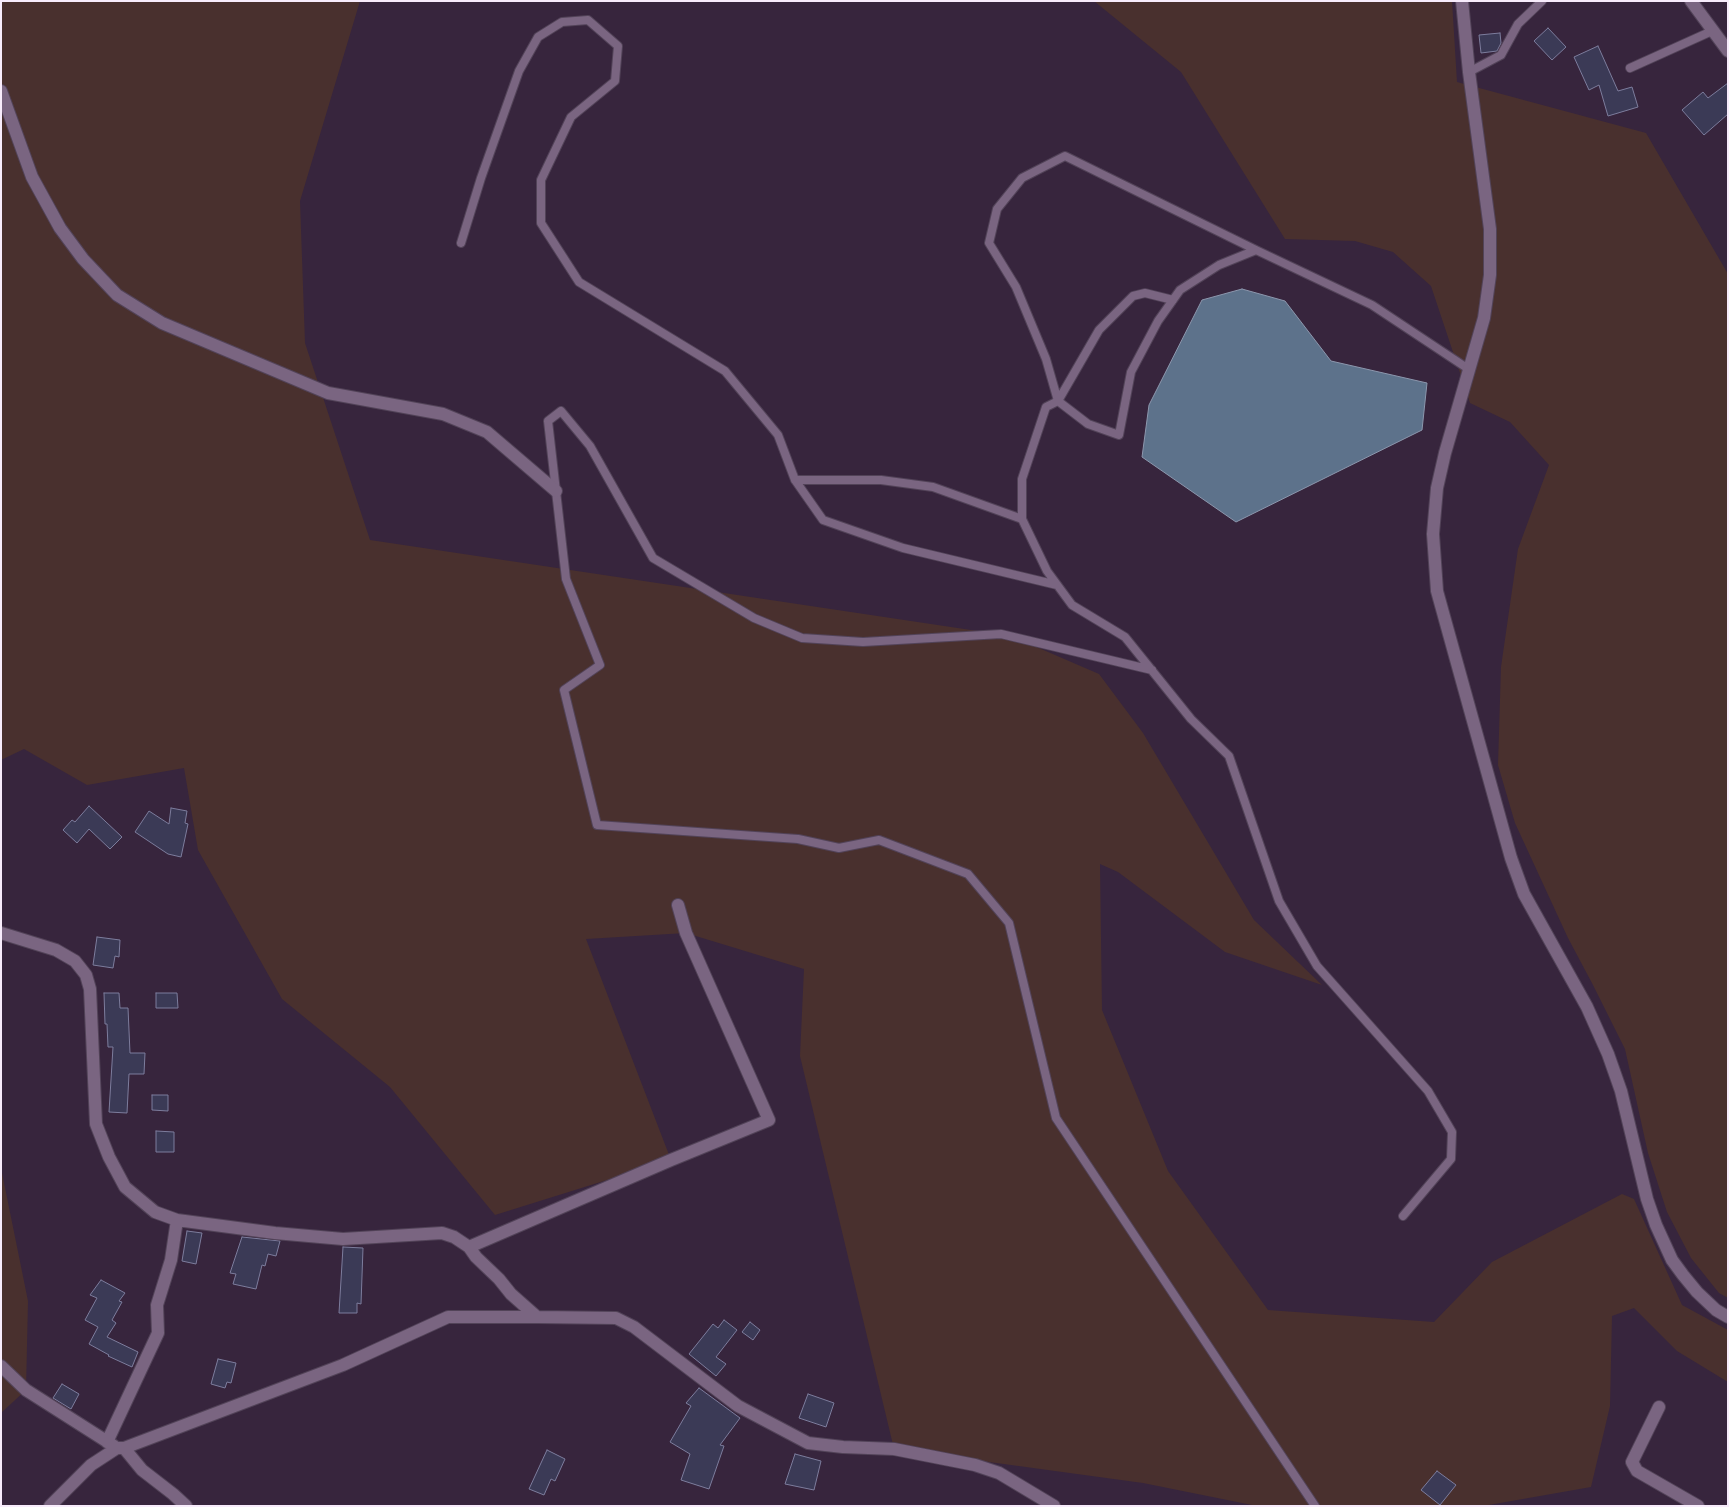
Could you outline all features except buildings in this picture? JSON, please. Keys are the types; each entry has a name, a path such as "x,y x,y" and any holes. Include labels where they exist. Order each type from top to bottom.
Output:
{"street":[{"path":"1462,1 1469,72 1490,229 1490,275 1484,318 1445,453 1439,481 1433,534 1437,591 1511,858 1524,894 1587,1008 1608,1054 1621,1091 1647,1199 1664,1244 1672,1260 1697,1292 1716,1310 1728,1317"},
{"path":"1691,1 1728,51"},
{"path":"1,91 32,177 60,228 83,259 117,295 162,323 328,393 443,414 488,432 556,491"},
{"path":"470,1247 671,1160 769,1120 686,933 678,905"},
{"path":"1,933 56,950 75,961 86,975 90,989 96,1124 109,1157 125,1187 155,1212 177,1220 274,1233 343,1239 442,1233 454,1237 470,1247 476,1257 499,1279 511,1294 537,1317"},
{"path":"116,1446 158,1333 157,1305 171,1260 177,1220"},
{"path":"50,1506 91,1465 116,1446 343,1365 448,1317 616,1318 634,1327 738,1406 808,1443 843,1447 894,1449 975,1465 999,1472 1054,1506"},
{"path":"1,1366 26,1390 116,1446 142,1470 186,1506"},
{"path":"1659,1407 1632,1462 1637,1471 1698,1506"}],"lane":[{"path":"1469,72 1501,55 1518,24 1542,1"},
{"path":"461,243 481,178 519,71 538,37 562,22 588,20 618,46 615,81 571,117 541,180 541,223 579,282 724,371 778,435 795,480 823,520 903,548 1057,584"},
{"path":"1630,68 1712,31"},
{"path":"1256,250 1219,265 1180,290 1158,321 1130,372 1118,435 1088,424 1058,400 1046,359 1016,288 989,244 997,209 1022,178 1065,156 1372,305 1470,370"},
{"path":"1173,300 1145,293 1133,296 1099,330 1058,400 1046,407 1022,479 1022,519 1047,571 1072,605 1126,637 1191,719 1229,756 1279,901 1317,966 1428,1091 1452,1132 1451,1159 1403,1216"},
{"path":"1152,670 1001,634 863,642 802,638 754,618 653,558 590,446 561,411 548,420 566,580 600,665 564,690 597,825 798,839 839,848 879,840 968,874 1009,923 1056,1118 1315,1506"},
{"path":"795,480 881,480 933,486 1022,519"}],"shaded area":[{"path":"1,1 360,1 300,201 305,343 370,540 1011,636 1099,674 1143,733 1254,920 1322,985 1225,952 1118,872 1100,864 1102,1010 1168,1171 1268,1310 1434,1322 1492,1262 1622,1194 1634,1199 1682,1305 1728,1330 1728,1382 1677,1351 1634,1308 1612,1316 1610,1406 1591,1487 1483,1506 1257,1506 1143,1483 894,1449 800,1056 804,969 686,933 586,939 671,1160 495,1215 390,1087 282,999 198,850 184,768 87,785 24,749 1,760"},
{"path":"1094,1 1452,1 1457,82 1646,133 1728,274 1728,1298 1719,1293 1691,1258 1667,1212 1648,1153 1625,1049 1568,938 1515,823 1498,765 1501,667 1518,549 1549,465 1510,422 1470,403 1431,286 1393,252 1355,241 1285,239 1181,72"},
{"path":"1,1168 28,1301 26,1390 1,1413"}],"water":[{"path":"1242,289 1285,301 1331,361 1427,383 1422,430 1236,522 1142,457 1149,405 1202,300"}]}
